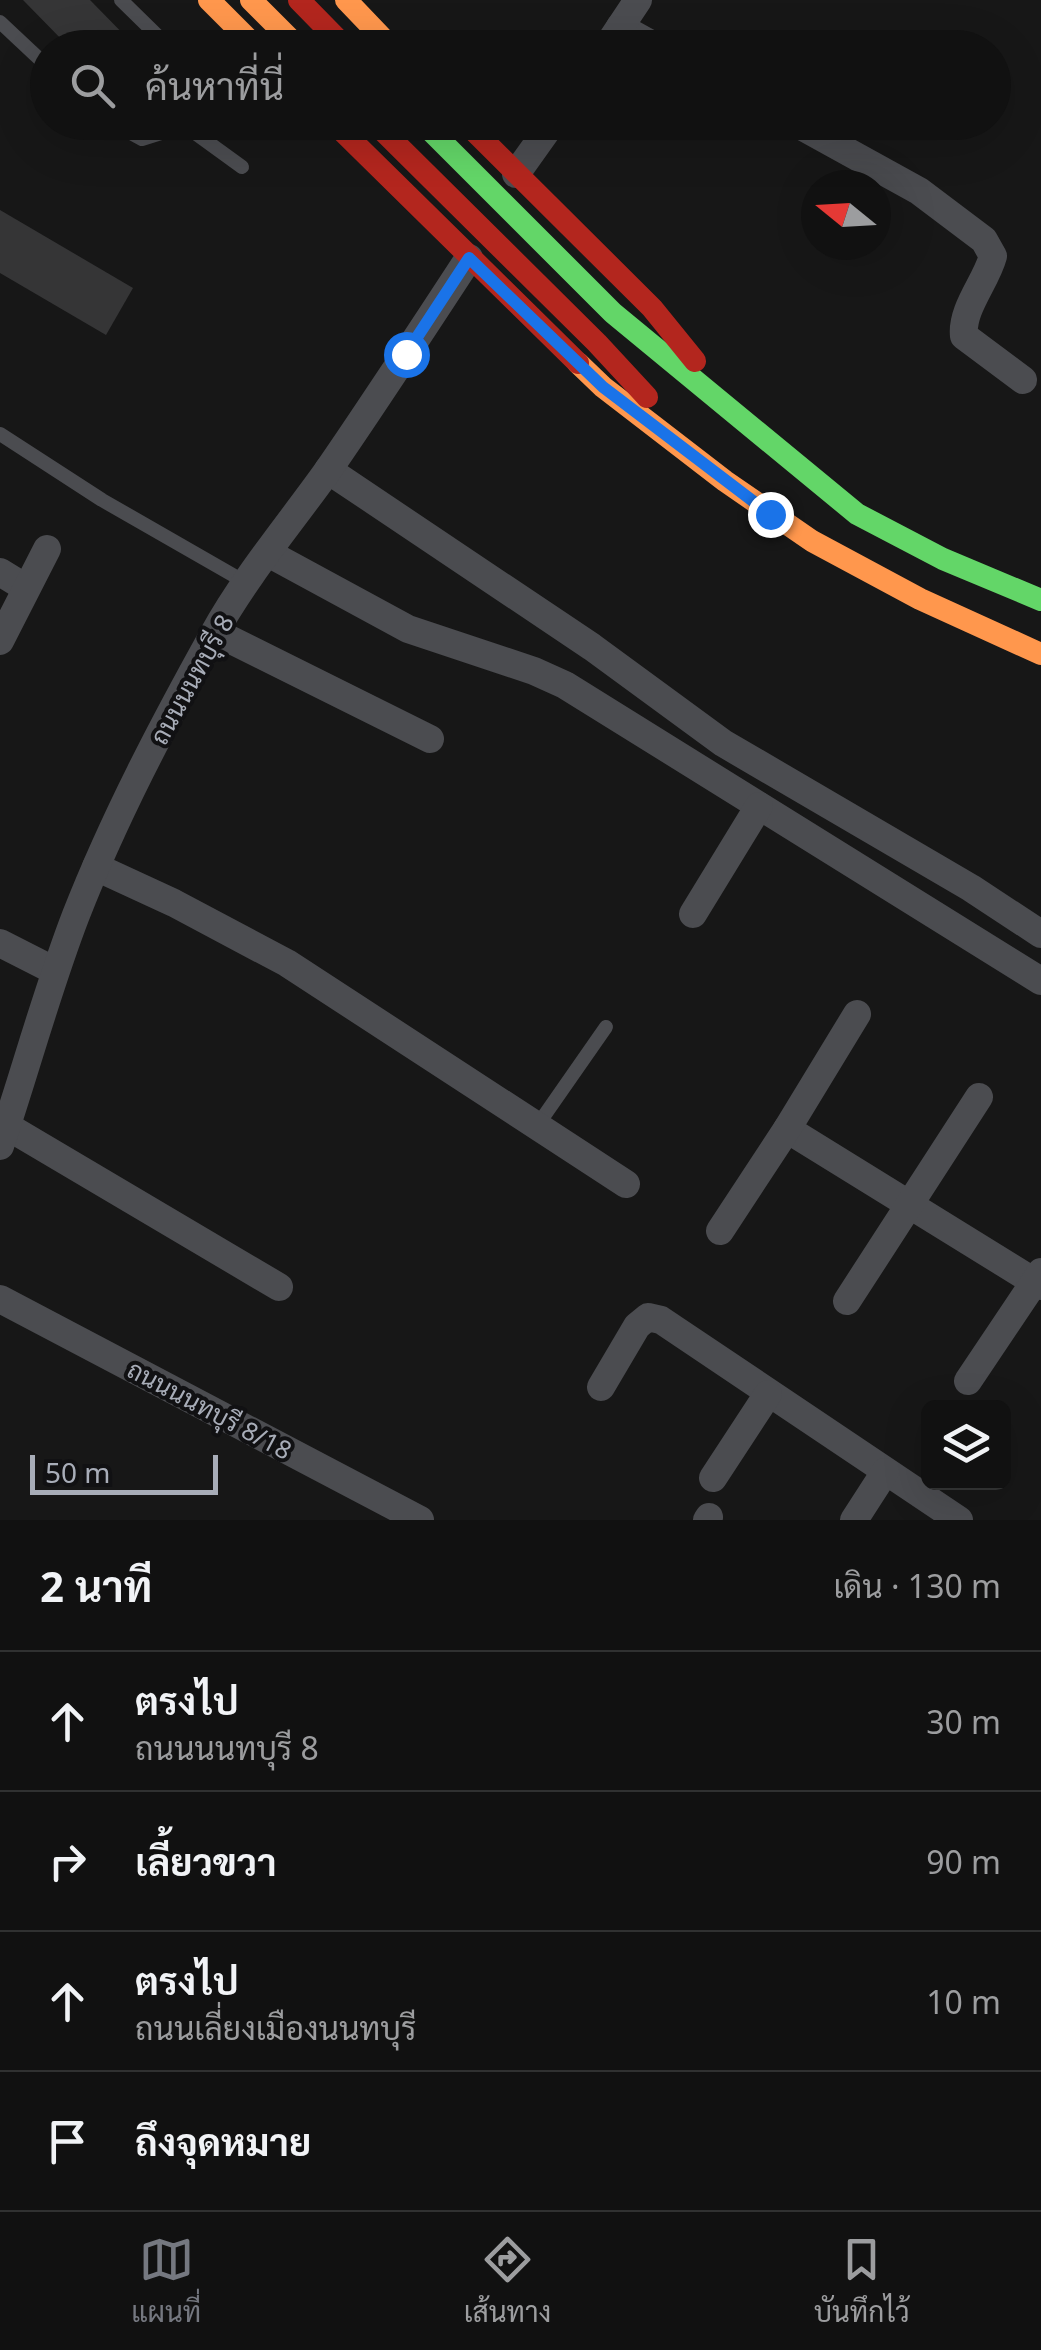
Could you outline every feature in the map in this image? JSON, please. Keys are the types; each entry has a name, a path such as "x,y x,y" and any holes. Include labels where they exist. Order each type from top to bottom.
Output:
{"main road":[{"path":"209,0 239,30"},
{"path":"251,0 281,30"},
{"path":"299,0 328,30"},
{"path":"346,0 375,30"},
{"path":"350,140 603,387 725,480 812,541 920,599 1041,654"},
{"path":"392,140 596,343 725,480"},
{"path":"440,140 613,313 857,514 943,558 1041,600"},
{"path":"483,140 652,308 747,425"}],"street":[{"path":"618,30 638,0"},
{"path":"516,174 540,140"},
{"path":"827,140 920,191 984,240 993,256 963,323 964,336 1024,380"},
{"name":"ถนนนนทบุรี 8","path":"2,1131 96,867 150,752 214,632 469,258"},
{"path":"328,470 592,647 723,743 971,888 1041,934"},
{"path":"0,641 47,550"},
{"path":"268,553 408,629 565,685 1041,981"},
{"path":"0,572 26,588"},
{"path":"214,632 430,739"},
{"path":"693,914 759,806"},
{"path":"96,867 174,903 287,964 626,1184"},
{"path":"0,943 56,971"},
{"path":"720,1231 857,1014"},
{"path":"847,1301 979,1097"},
{"path":"787,1129 1039,1280 968,1381"},
{"path":"2,1131 279,1287"},
{"name":"ถนนนนทบุรี 8/18","path":"0,1299 420,1520"},
{"path":"601,1387 637,1326 648,1317 661,1320 959,1520"},
{"path":"714,1478 768,1394"},
{"path":"854,1520 885,1472"}],"lane":[{"path":"122,0 152,30"},
{"path":"0,22 30,50"},
{"path":"203,140 242,167"},
{"path":"0,434 102,500 245,582"},
{"path":"537,1126 606,1027"}],"building":[{"path":"23,0 90,0 119,30 52,30"},
{"path":"0,210 133,288 106,335 0,273"}],"traffic: fast":[{"path":"440,140 613,313 857,514 943,559 1041,600"}],"traffic: slow":[{"path":"209,0 239,30"},
{"path":"251,0 281,30"},
{"path":"346,0 375,30"},
{"path":"578,363 603,387 725,481 812,541 920,599 1041,654"}],"traffic: jam":[{"path":"299,0 328,30"},
{"path":"351,140 578,363"},
{"path":"392,140 647,397"},
{"path":"483,140 652,308 695,361"}],"route":[{"path":"406,354 469,258 603,387 770,514"}]}
